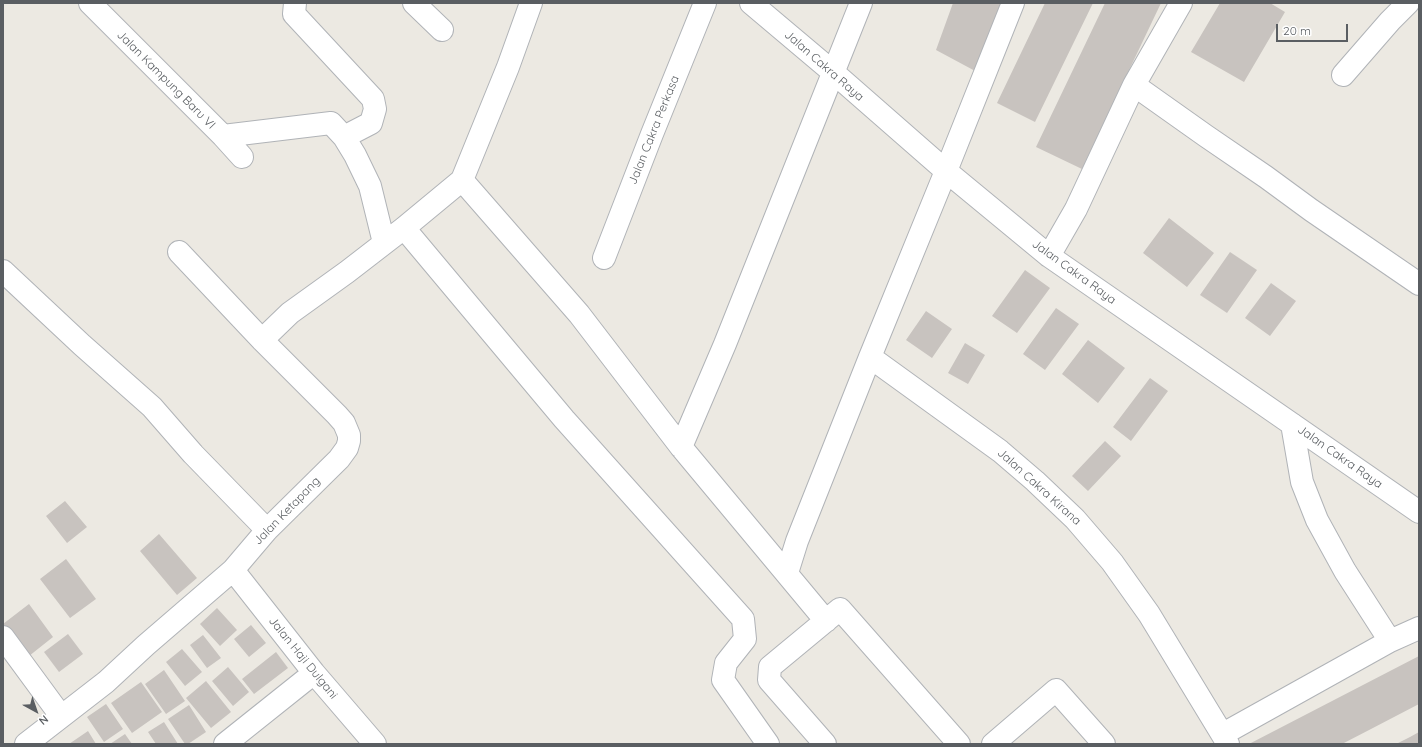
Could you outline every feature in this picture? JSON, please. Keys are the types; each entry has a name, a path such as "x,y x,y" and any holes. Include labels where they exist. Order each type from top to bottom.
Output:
{"street":[{"path":"295,3 294,14 373,99 375,109 371,123 344,137"},
{"path":"414,3 442,30"},
{"path":"262,340 290,313 404,228 462,180 508,67 531,3"},
{"name":"Jalan Cakra Perkasa","path":"604,258 705,3"},
{"name":"Jalan Cakra Raya","path":"751,3 946,171 1049,256 1419,512"},
{"path":"681,447 725,344 861,3"},
{"path":"787,573 797,541 1013,3"},
{"path":"1049,256 1076,209 1134,85 1181,3"},
{"path":"1343,75 1390,21 1408,3"},
{"name":"Jalan Kampung Baru VI","path":"97,5 223,136 242,158"},
{"path":"1134,85 1419,284"},
{"path":"223,136 331,123 344,137 355,155 370,186 384,243"},
{"path":"462,180 579,314 681,447 826,621"},
{"path":"404,228 564,418 742,619 745,639 726,663 723,680 768,744"},
{"name":"Jalan Ketapang","path":"26,744 106,682 146,645 233,570 267,530 339,459 347,448 349,441 344,423 262,340 179,252"},
{"path":"3,271 82,345 152,407 193,454 267,530"},
{"name":"Jalan Cakra Kirana","path":"870,357 1000,452 1075,518 1112,562 1149,614 1226,739"},
{"path":"1292,424 1302,482 1317,520 1345,571 1390,641"},
{"name":"Jalan Haji Dulgani","path":"233,570 314,672 366,741"},
{"path":"825,744 769,680 770,667 840,609 959,744"},
{"path":"1226,739 1390,641 1419,628"},
{"path":"3,637 61,716"},
{"path":"225,744 314,672"},
{"path":"993,744 1056,690 1104,744"}],"building":[{"path":"953,3 1011,3 977,72 936,50"},
{"path":"1045,3 1093,3 1035,122 997,103"},
{"path":"1105,3 1161,3 1082,169 1036,147"},
{"path":"1220,3 1270,3 1285,12 1244,82 1191,52"},
{"path":"1169,218 1214,253 1187,287 1143,253"},
{"path":"1230,252 1257,270 1227,313 1200,295"},
{"path":"1025,270 1050,288 1017,333 992,316"},
{"path":"1271,283 1296,301 1270,336 1245,318"},
{"path":"1056,308 1079,324 1045,370 1023,354"},
{"path":"926,311 952,329 932,358 906,340"},
{"path":"1088,340 1125,368 1098,403 1062,374"},
{"path":"965,343 985,355 968,384 948,373"},
{"path":"1150,378 1168,391 1131,441 1113,427"},
{"path":"1105,441 1121,456 1088,491 1072,476"},
{"path":"65,501 87,527 67,543 46,516"},
{"path":"159,534 197,578 177,595 140,551"},
{"path":"66,559 96,599 70,618 40,579"},
{"path":"29,604 53,637 24,660 3,632 3,624"},
{"path":"217,608 237,630 220,646 200,624"},
{"path":"251,625 266,643 249,657 234,639"},
{"path":"68,634 83,654 59,672 44,652"},
{"path":"203,635 221,658 207,668 190,645"},
{"path":"182,649 202,672 185,686 166,662"},
{"path":"276,652 288,668 254,694 242,679"},
{"path":"1419,656 1419,704 1371,729 1342,744 1249,744"},
{"path":"228,667 249,692 233,706 212,681"},
{"path":"164,670 185,701 166,714 145,684"},
{"path":"206,681 231,712 211,728 186,698"},
{"path":"141,682 162,712 132,733 111,703"},
{"path":"106,704 123,729 104,742 87,717"},
{"path":"189,705 206,732 188,744 185,744 168,719"},
{"path":"164,722 178,744 156,744 148,732"},
{"path":"88,731 96,744 69,744"},
{"path":"1419,732 1419,744 1396,744 1410,737"},
{"path":"125,734 132,744 110,744"}]}
